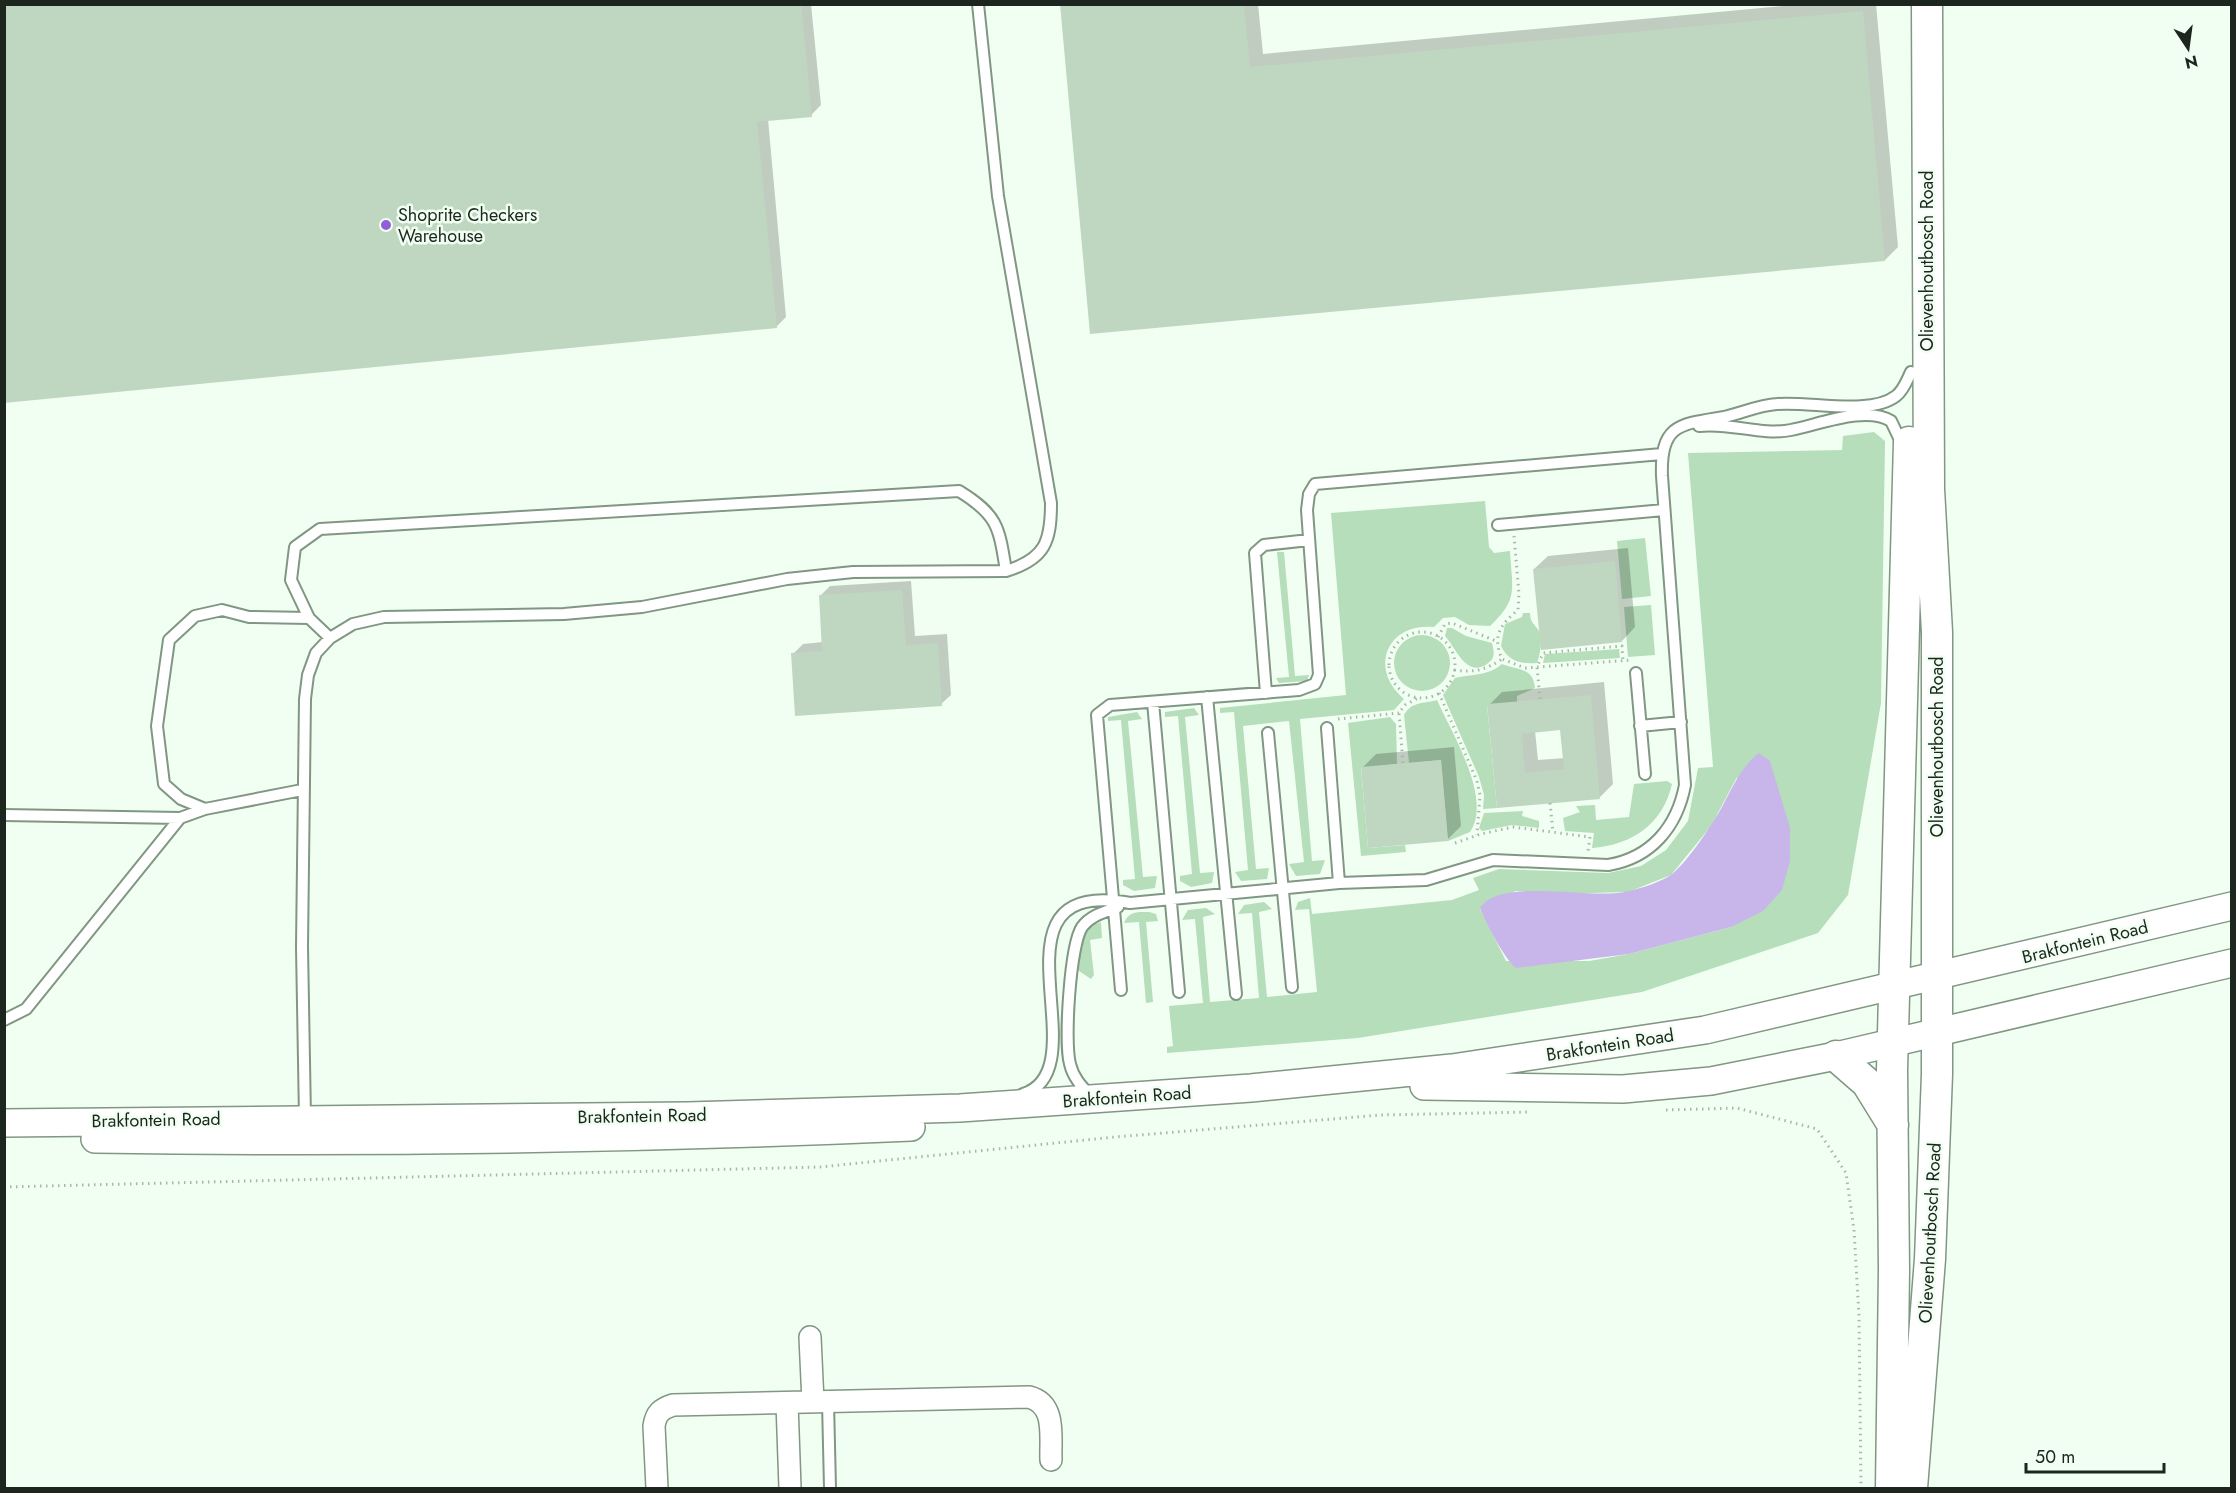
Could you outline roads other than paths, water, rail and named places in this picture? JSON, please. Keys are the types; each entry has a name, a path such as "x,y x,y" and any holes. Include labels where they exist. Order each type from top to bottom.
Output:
{"main road":[{"name":"Olievenhoutbosch Road","path":"1891,1488 1893,1042 1911,372 1916,4"},
{"name":"Olievenhoutbosch Road","path":"1911,1488 1930,1259 1937,1032 1937,632 1929,489 1927,4"},
{"path":"1836,1056 1867,1083 1893,1125"}],"street":[{"name":"Brakfontein Road","path":"4,1123 304,1118 688,1116 960,1108 1094,1100 1452,1068 1705,1030 1937,978 2232,906"},
{"name":"Brakfontein Road","path":"4,1137 305,1142 688,1137 962,1125 1096,1116 1386,1087 1573,1089 1644,1087 1739,1077 2232,963"},
{"path":"304,1118 322,1129 489,1128 505,1139"},
{"path":"810,1337 820,1402"},
{"path":"657,1488 654,1425 656,1416 663,1408 673,1405 1029,1397 1039,1400 1046,1406 1049,1416 1051,1460"},
{"path":"787,1403 790,1488"}],"lane":[{"path":"304,1118 302,790 305,699 308,675 316,653 330,638 353,624 384,616 564,614 642,607 787,579 853,572 1006,571 1022,566 1035,557 1046,544 1051,525 1051,503 998,196 978,4"},
{"path":"960,1108 988,1098 1032,1091 1046,1078 1051,1050 1050,959 1053,931 1063,914 1084,902 1112,905 1339,883 1426,880 1493,860 1595,865 1617,863 1635,857 1664,835 1681,803 1685,778 1664,510 1662,454 1670,436 1674,429 1685,423 1722,417 1768,405 1875,404 1896,396 1911,372"},
{"path":"1670,436 1695,427 1717,425 1783,432 1872,414 1891,420 1901,439 1908,465"},
{"path":"1120,990 1097,715 1110,705 1307,689 1318,679 1309,540 1309,494 1315,484 1662,454"},
{"path":"330,638 309,618 291,580 295,547 320,530 959,491 984,506 1000,533 1006,571"},
{"path":"1498,525 1664,510"},
{"path":"1266,693 1256,553 1264,545 1309,540"},
{"path":"205,809 181,799 164,784 156,726 169,640 195,616 222,610 249,617 309,618"},
{"path":"1636,673 1645,774"},
{"path":"1207,698 1236,994"},
{"path":"1153,702 1179,992"},
{"path":"1641,726 1681,722"},
{"path":"1327,728 1339,883"},
{"path":"1268,733 1292,987"},
{"path":"4,815 180,818 205,809 302,790"},
{"path":"4,1020 26,1009 180,818"},
{"path":"1094,1100 1074,1076 1068,1055 1074,948 1081,929 1087,922 1112,905"},
{"path":"820,1402 830,1488"}],"place":[{"name":"Shoprite Checkers Warehouse","path":"386,225"}]}
